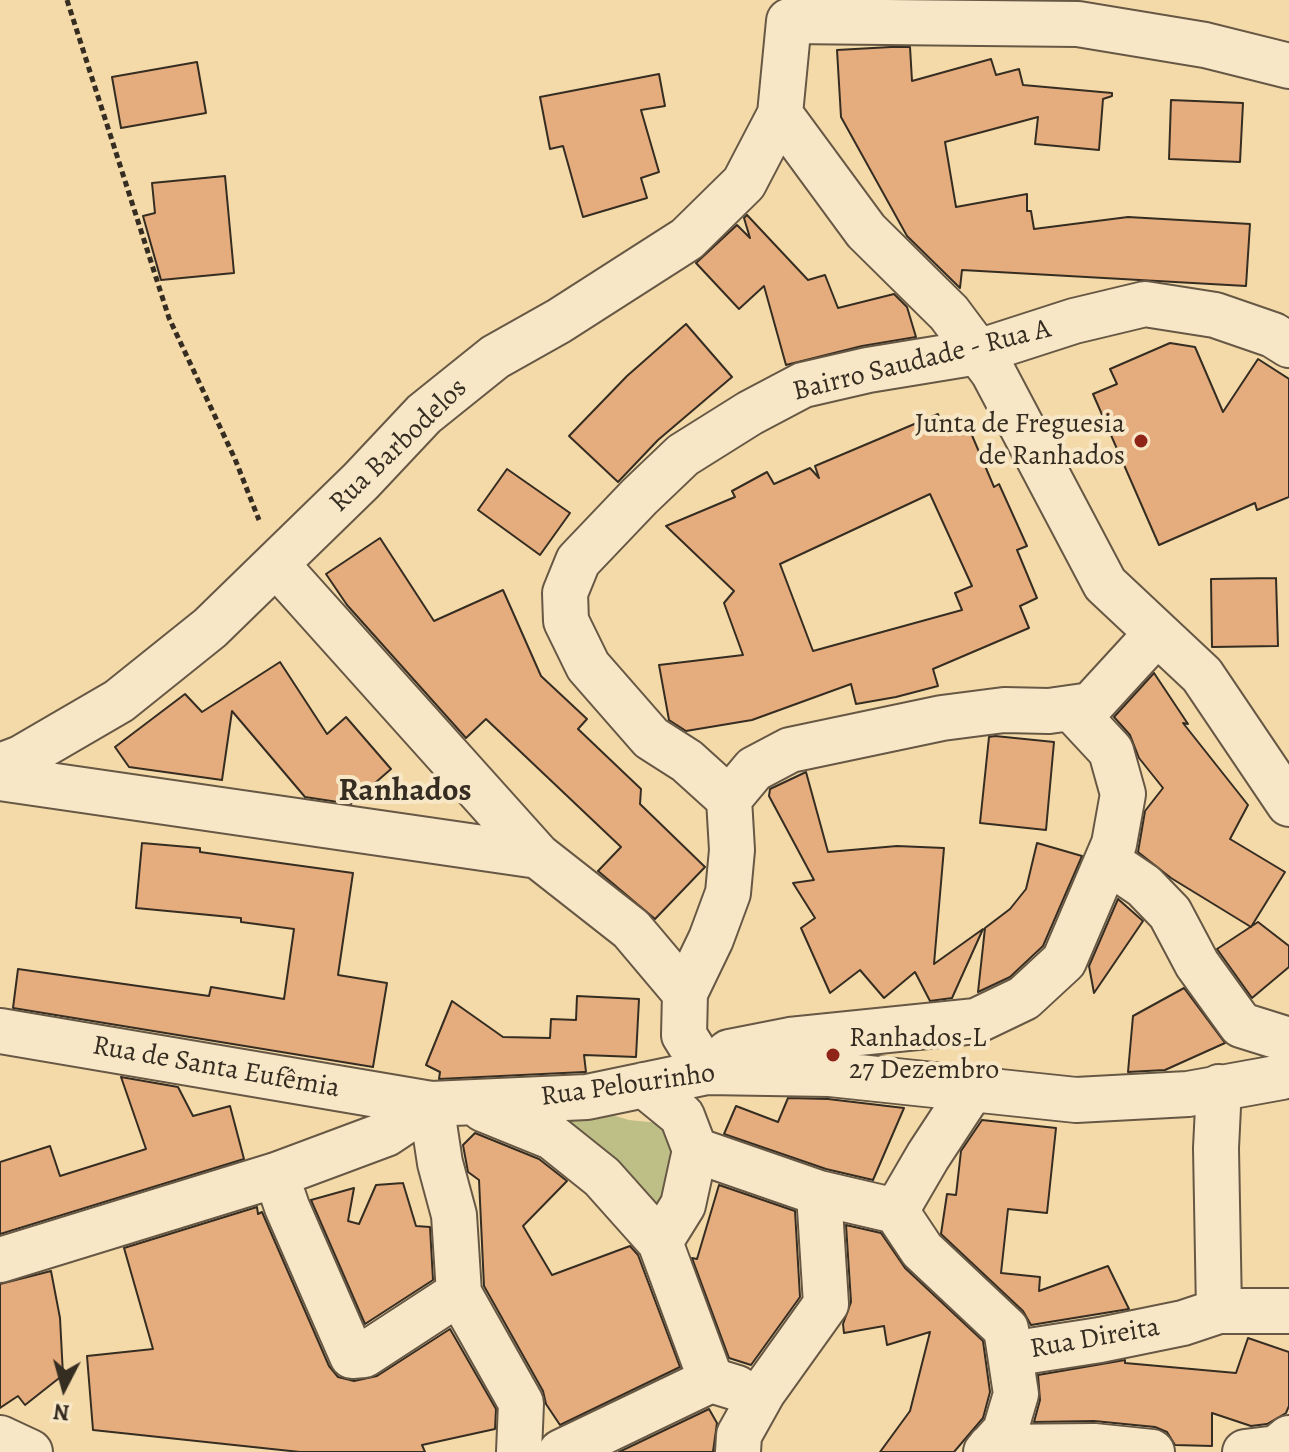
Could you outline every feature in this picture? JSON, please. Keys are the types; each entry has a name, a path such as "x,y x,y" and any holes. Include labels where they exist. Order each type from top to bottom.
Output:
{"street":[{"path":"1289,66 1205,45 1078,24 781,10 780,114 866,231 949,313 993,372 1105,584 1202,675 1289,804"},
{"name":"Rua Barbodelos","path":"0,766 21,758 119,701 210,628 361,481 424,414 495,357 559,321 687,239 744,183 780,114"},
{"name":"Bairro Saudade - Rua A","path":"729,799 687,761 651,738 588,666 566,621 565,593 578,561 683,455 750,413 803,385 868,370 978,352 1074,321 1145,304 1215,315 1273,335 1289,345"},
{"path":"276,564 538,856 631,929 685,993"},
{"path":"1071,708 1111,751 1123,794 1114,844 1064,961 1024,998 976,1021 790,1040 729,1052 707,1072 684,1035 685,993 711,939 728,893 732,850 729,799 754,769 790,750 942,718 1004,710 1049,711 1091,705 1157,633"},
{"path":"0,778 538,856"},
{"path":"1107,861 1144,886 1170,913 1197,964 1241,1025 1286,1060"},
{"name":"Rua de Santa Eufêmia","path":"0,1031 451,1104"},
{"name":"Rua Pelourinho","path":"451,1104 587,1097 707,1072 830,1074 1076,1100 1188,1094 1219,1087 1286,1060"},
{"path":"644,1085 682,1116 695,1150 683,1205 660,1242"},
{"path":"1219,1087 1216,1148 1219,1311"},
{"path":"695,1150 819,1193 896,1211 972,1089"},
{"path":"451,1104 440,1163 454,1215 459,1293 521,1403 519,1452"},
{"path":"0,1260 276,1175 386,1134 451,1104 552,1137 602,1177 660,1242 711,1380 727,1387 763,1392"},
{"path":"276,1175 352,1356 364,1355 459,1293"},
{"path":"738,1452 739,1435 763,1392 826,1304 819,1193"},
{"name":"Rua Direita","path":"896,1211 922,1250 1006,1329 1010,1354 1183,1323 1219,1311 1289,1311"},
{"path":"988,1450 1005,1431 1016,1394 1010,1354"},
{"path":"561,1452 711,1380"},
{"path":"0,1438 30,1452"},
{"path":"1245,1452 1277,1448 1289,1438"},
{"path":"988,1450 1094,1446 1152,1452"}],"path":[{"path":"67,0 169,318 235,459 276,564"}],"green space":[{"path":"581,1106 629,1120 678,1125 680,1184 658,1207 611,1161 586,1146 564,1117"}],"building":[{"path":"910,47 912,81 991,59 996,75 1019,69 1023,85 1112,93 1112,96 1103,99 1099,150 1035,144 1038,117 945,142 956,207 1027,194 1027,211 1031,211 1034,229 1128,217 1250,224 1246,286 962,270 960,288 907,236 841,117 837,50"},
{"path":"197,62 206,113 121,128 112,77"},
{"path":"659,74 665,106 641,110 659,172 641,178 647,198 583,217 563,146 550,149 540,97"},
{"path":"1171,100 1243,103 1240,162 1169,159"},
{"path":"225,176 234,273 161,280 143,216 155,213 152,183"},
{"path":"747,215 808,280 825,275 838,308 894,294 907,307 916,337 862,346 786,365 764,286 739,309 696,263 737,225 750,238 744,218"},
{"path":"686,324 732,377 658,440 618,482 569,436 627,376"},
{"name":"Junta de Freguesia de Ranhados","path":"1170,343 1195,347 1223,412 1258,359 1289,379 1289,497 1257,510 1255,503 1159,545 1093,394 1117,384 1110,369"},
{"path":"938,414 946,435 968,426 994,487 999,484 1027,546 1017,550 1037,598 1020,606 1029,628 933,669 938,686 856,704 851,684 752,720 686,731 669,720 659,665 743,655 724,603 734,591 666,526 735,497 732,491 767,472 774,484 810,468 819,478 815,466","holes":["930,494 972,586 955,593 962,610 813,651 780,564"]},
{"path":"507,469 570,513 540,555 478,510"},
{"path":"380,538 434,621 503,590 541,676 587,719 578,729 641,789 640,804 705,867 655,919 598,871 621,847 486,719 466,738 347,605 326,574"},
{"path":"1276,578 1278,646 1212,647 1211,579"},
{"path":"280,662 327,734 346,717 391,769 351,804 305,797 232,711 222,780 129,767 115,747 185,694 202,712"},
{"path":"1154,673 1188,724 1183,723 1248,805 1230,839 1285,872 1251,927 1171,878 1138,852 1145,811 1163,788 1139,758 1130,735 1114,717"},
{"path":"989,737 1054,742 1046,830 980,823"},
{"path":"806,772 828,852 897,846 944,848 934,964 983,929 952,998 930,1001 915,972 884,998 860,970 830,993 801,928 815,918 793,883 814,880 769,796 770,789"},
{"path":"142,843 200,848 200,852 353,873 338,975 387,983 373,1067 13,1008 18,969 209,996 211,987 284,999 294,929 241,922 241,918 136,908"},
{"path":"1037,843 1082,856 1043,946 1010,977 978,992 985,928 1010,909 1026,889"},
{"path":"1118,899 1143,921 1094,993 1089,966"},
{"path":"1258,922 1289,946 1289,967 1252,998 1217,949"},
{"path":"1184,988 1225,1043 1165,1070 1128,1072 1133,1016"},
{"path":"577,996 639,999 636,1057 584,1055 586,1072 439,1079 440,1072 426,1065 452,1001 503,1037 550,1038 551,1019 576,1020"},
{"path":"121,1077 178,1087 193,1116 230,1106 244,1159 0,1234 0,1162 50,1146 60,1176 146,1149"},
{"path":"788,1098 828,1099 904,1108 873,1180 826,1169 724,1134 736,1106 778,1122"},
{"path":"982,1120 1056,1128 1047,1213 1008,1209 1001,1273 1040,1277 1039,1291 1108,1266 1129,1309 1031,1325 1023,1311 941,1234 947,1194 956,1195 961,1151"},
{"path":"475,1133 539,1159 567,1181 523,1226 552,1275 630,1246 638,1255 680,1367 560,1425 484,1286 479,1180 468,1172 463,1145"},
{"path":"403,1183 416,1226 430,1227 433,1280 365,1324 311,1200 354,1188 348,1221 359,1224 376,1185"},
{"path":"719,1185 795,1211 800,1297 751,1365 729,1358 692,1258 697,1259"},
{"path":"257,1207 258,1214 262,1212 329,1366 338,1377 354,1381 377,1376 450,1329 496,1409 495,1429 422,1445 425,1452 300,1452 93,1430 87,1356 153,1349 124,1248"},
{"path":"846,1225 881,1233 905,1268 983,1341 990,1392 983,1418 954,1452 880,1452 910,1411 930,1332 887,1345 884,1326 844,1333 843,1324 851,1302"},
{"path":"51,1271 60,1318 63,1375 25,1405 18,1396 0,1408 0,1284"},
{"path":"1248,1338 1289,1352 1289,1406 1286,1413 1267,1424 1251,1426 1212,1413 1212,1446 1175,1445 1167,1432 1155,1427 1094,1421 1034,1422 1040,1400 1038,1375 1125,1360 1125,1363 1236,1373"},
{"path":"709,1409 717,1423 713,1452 619,1452"}],"place":[{"name":"Junta de Freguesia de Ranhados","path":"1141,441"},
{"name":"Ranhados-L 27 Dezembro","path":"833,1055"}],"district":[{"name":"Ranhados","path":"405,792"}]}
